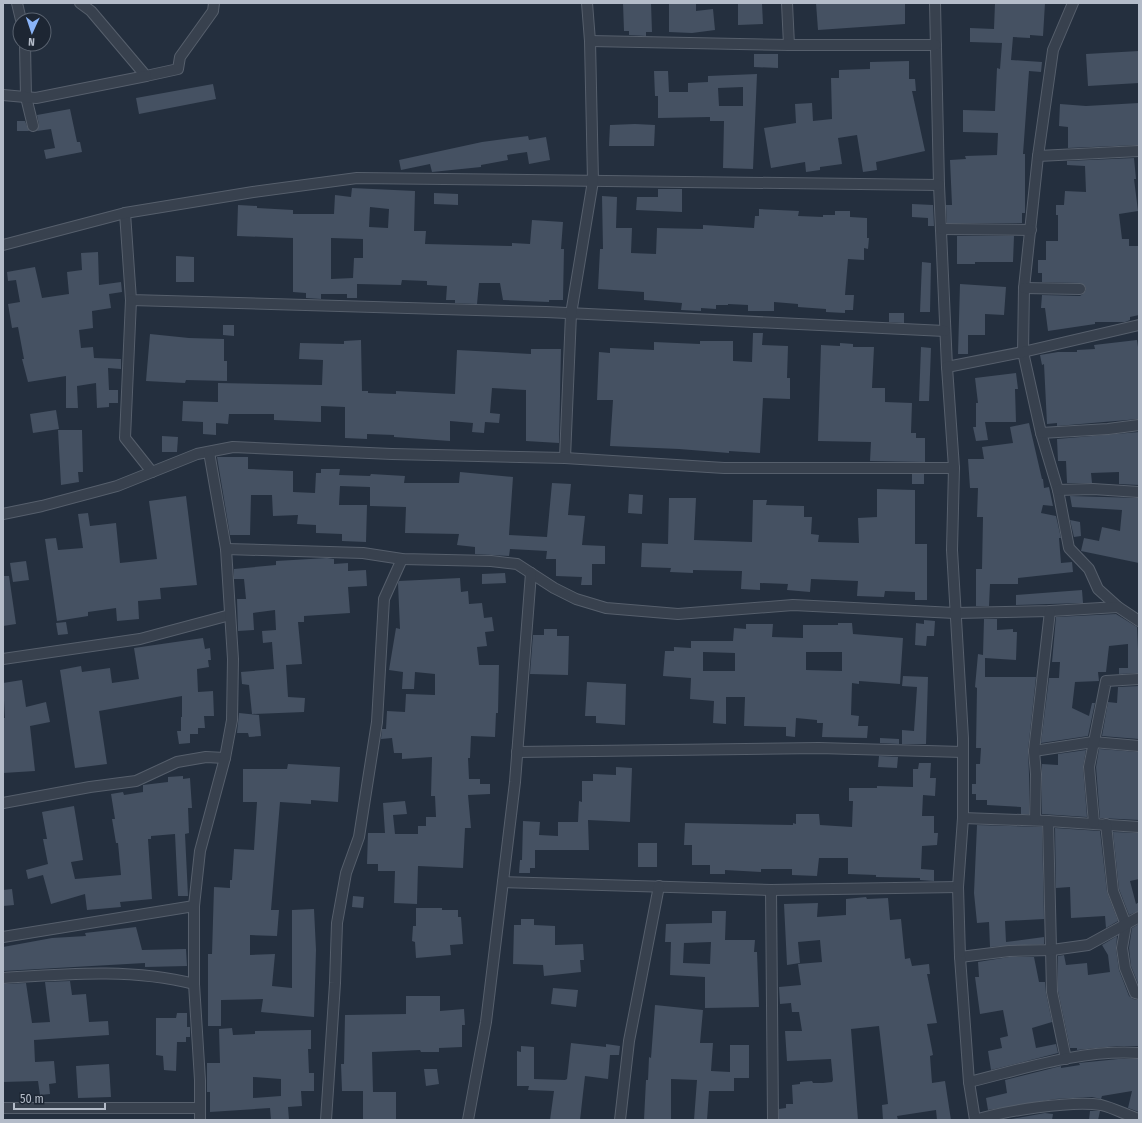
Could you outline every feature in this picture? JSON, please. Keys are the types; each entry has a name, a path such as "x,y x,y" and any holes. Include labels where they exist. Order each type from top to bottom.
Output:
{"street":[{"path":"80,3 91,11 146,76"},
{"path":"3,95 36,98 178,69 180,57 213,11 214,3"},
{"path":"564,458 571,314 593,181 590,41 587,3"},
{"path":"786,3 789,45"},
{"path":"935,3 939,185 945,331 954,468 952,550 963,752 963,818 958,887 960,957 968,1082 975,1120 996,1113 1086,1104 1102,1105 1139,1119"},
{"path":"1073,3 1053,50 1038,156 1024,288 1023,352 1041,433 1058,490 1069,548 1089,569 1098,589 1118,607 1139,621"},
{"path":"590,41 789,45 936,45"},
{"path":"25,52 26,97 33,126"},
{"path":"1038,156 1139,151 1139,156"},
{"path":"3,245 125,213 253,192 357,178 939,185"},
{"path":"125,213 131,300 125,438 152,472"},
{"path":"942,229 1031,230"},
{"path":"1024,288 1080,289"},
{"path":"131,300 571,314 945,331"},
{"path":"947,367 1023,352 1139,325"},
{"path":"1041,433 1108,429 1139,425"},
{"path":"3,514 42,506 117,486 197,454 233,447 392,454 564,458 724,468 954,468"},
{"path":"200,1120 194,984 194,906 200,851 225,758 232,720 233,659 226,549 209,452"},
{"path":"1058,490 1118,489 1139,492"},
{"path":"226,549 364,553 402,559 491,560 517,564 576,599 606,608 678,614 793,605 955,612 1050,611 1118,607"},
{"path":"326,1120 335,983 336,923 346,873 359,837 377,722 384,599 402,559"},
{"path":"468,1120 486,1022 503,882 517,752 531,573"},
{"path":"1035,820 1036,774 1034,751 1050,611"},
{"path":"3,659 140,639 230,615"},
{"path":"1094,823 1089,767 1106,681 1139,679"},
{"path":"1034,751 1093,742 1139,746"},
{"path":"517,752 811,748 963,752"},
{"path":"3,803 90,787 136,781 177,762 206,757 225,758"},
{"path":"963,818 1094,823 1139,827"},
{"path":"1048,821 1048,886 1052,950 1052,992 1066,1059"},
{"path":"1106,824 1114,892 1126,925 1122,948 1124,968 1135,993 1139,994"},
{"path":"503,882 771,890 958,887"},
{"path":"620,1120 629,1041 659,886"},
{"path":"771,890 773,1120"},
{"path":"3,937 194,906"},
{"path":"960,957 1009,951 1052,950 1088,945 1126,925 1139,916"},
{"path":"3,978 109,974 174,979 194,984"},
{"path":"968,1082 1066,1059 1125,1052 1139,1053"},
{"path":"3,1108 200,1108"}],"building":[{"path":"623,3 651,3 652,32 646,32 646,36 629,35 629,31 624,31"},
{"path":"669,3 696,3 696,11 713,9 715,30 692,33 669,32"},
{"path":"816,3 905,3 905,24 818,30"},
{"path":"995,3 1045,3 1043,36 1030,35 1030,38 1013,37 1011,60 1042,62 1041,72 1029,71 1023,154 1025,154 1025,213 1022,213 1022,223 947,223 946,205 952,205 950,160 966,159 965,156 997,155 998,133 963,132 963,110 995,111 997,68 1000,69 1002,43 970,42 970,28 994,29"},
{"path":"738,4 762,4 763,24 738,25"},
{"path":"1139,51 1139,83 1088,86 1086,54"},
{"path":"754,54 778,54 778,68 754,67"},
{"path":"909,61 909,79 915,79 916,91 912,91 925,151 876,162 877,170 863,172 857,135 838,138 842,164 820,167 820,170 806,172 805,162 771,168 764,128 796,123 795,104 812,103 813,121 832,119 831,78 839,78 839,70 870,69 870,62"},
{"path":"654,71 668,71 669,92 688,92 688,83 708,82 708,76 757,74 753,169 723,168 724,121 710,121 710,117 658,118 658,96 655,96","holes":["743,87 743,106 719,106 718,88"]},
{"path":"213,84 216,99 139,114 136,98"},
{"path":"1139,103 1139,145 1068,148 1068,127 1059,126 1060,104 1086,106"},
{"path":"70,109 77,142 80,142 82,152 46,159 44,150 55,148 51,129 37,131 39,125 37,115"},
{"path":"17,121 25,121 29,131 17,131"},
{"path":"610,125 655,125 654,146 609,146"},
{"path":"528,136 529,140 546,137 550,160 529,164 527,152 507,155 508,160 481,165 481,167 432,172 430,164 401,170 399,160 482,142"},
{"path":"1134,158 1136,179 1134,179 1138,211 1119,214 1122,239 1129,239 1129,246 1139,246 1139,315 1130,317 1130,320 1125,322 1095,322 1095,324 1048,331 1045,308 1041,308 1042,295 1080,296 1086,290 1085,286 1080,283 1042,282 1042,273 1038,273 1038,260 1046,260 1046,241 1058,241 1058,215 1056,215 1056,205 1064,205 1065,191 1086,192 1085,166 1067,165 1067,161"},
{"path":"352,188 415,191 414,231 426,231 425,244 512,246 512,243 530,244 532,220 563,222 561,249 564,249 563,300 549,300 549,302 503,300 500,283 479,283 477,304 455,303 455,300 446,300 447,286 427,285 427,281 402,280 401,285 357,284 357,298 347,298 347,294 321,294 321,299 306,298 306,293 293,292 293,238 237,236 238,205 257,206 257,208 293,210 293,214 334,214 335,195 351,197","holes":["370,207 389,209 388,228 369,227","331,238 363,239 363,258 354,258 353,278 331,279"]},
{"path":"658,189 682,189 682,212 636,210 637,197 658,197"},
{"path":"434,193 458,194 458,205 434,204"},
{"path":"602,196 617,197 616,228 632,228 631,253 656,254 657,228 703,229 703,225 754,228 755,216 759,216 759,209 799,211 798,216 823,217 823,215 835,215 835,211 850,211 850,217 867,218 867,238 869,238 868,249 864,248 864,260 848,259 845,295 854,295 853,310 845,310 845,313 826,312 826,309 798,307 798,304 774,302 774,311 748,311 748,305 728,304 716,305 716,309 701,308 701,311 681,310 682,303 644,300 644,292 598,289 600,249 603,249"},
{"path":"912,204 933,205 934,226 928,226 928,218 912,217"},
{"path":"957,236 1014,236 1013,262 975,262 975,264 957,264"},
{"path":"98,252 99,285 121,282 122,292 109,294 111,308 92,311 93,328 79,330 81,348 93,347 94,358 121,359 121,369 108,368 109,390 118,390 118,403 109,403 109,407 97,408 96,383 77,386 78,408 66,408 66,376 28,382 22,359 24,359 18,327 12,328 8,304 20,302 16,280 8,281 7,272 35,267 42,298 69,294 67,272 82,270 81,253"},
{"path":"176,256 194,257 194,282 176,282"},
{"path":"922,262 931,263 930,312 920,312"},
{"path":"960,284 1006,287 1004,315 985,314 985,335 968,335 968,354 958,354"},
{"path":"889,313 904,313 904,323 889,322"},
{"path":"223,325 234,325 234,336 223,335"},
{"path":"753,333 763,333 762,345 788,346 787,378 790,378 790,399 763,398 760,453 729,451 729,453 610,446 613,400 597,400 599,352 610,353 610,348 654,350 654,342 700,344 700,341 733,341 733,361 752,362"},
{"path":"150,334 189,338 224,339 224,361 227,361 227,381 186,380 185,383 146,381"},
{"path":"361,340 362,391 368,391 368,393 396,394 396,391 455,394 457,350 531,354 531,349 561,349 559,443 526,441 526,390 492,388 490,413 500,414 499,423 485,422 484,433 472,432 473,423 450,421 450,441 394,437 394,435 367,434 367,439 345,438 345,407 321,406 321,422 274,420 274,414 229,414 228,424 216,423 216,435 203,434 203,422 182,421 183,401 218,402 218,383 322,385 323,360 299,359 300,343 344,344 344,341"},
{"path":"1137,340 1139,354 1139,419 1057,426 1057,423 1047,424 1044,364 1042,365 1040,355 1058,352 1077,352 1077,350 1095,349 1094,345"},
{"path":"840,343 853,344 853,347 874,347 872,388 885,388 885,402 912,403 911,433 916,433 916,438 925,438 925,462 870,461 871,442 818,441 821,345 840,346"},
{"path":"921,347 931,348 929,401 919,401"},
{"path":"1016,373 1018,389 1015,389 1016,422 985,422 988,440 976,441 973,427 976,427 976,403 978,403 975,378"},
{"path":"56,410 59,429 33,433 30,414"},
{"path":"1029,423 1044,488 1049,487 1053,506 1043,505 1041,513 1056,516 1061,538 1059,538 1061,563 1072,562 1073,572 1018,578 1018,584 990,584 989,606 976,606 976,569 982,569 983,517 977,517 978,488 970,488 968,459 984,459 982,447 1013,443 1010,427"},
{"path":"58,430 82,430 83,472 78,472 79,482 61,485"},
{"path":"1139,432 1139,485 1119,484 1119,472 1091,473 1092,483 1067,483 1066,461 1058,461 1057,439"},
{"path":"162,436 178,437 177,452 162,452"},
{"path":"217,457 248,457 248,469 293,471 293,492 315,493 316,473 321,473 321,469 340,469 339,475 370,476 371,474 405,476 404,483 459,483 460,472 513,477 509,535 547,537 552,483 571,484 568,515 585,516 582,545 605,546 605,564 592,564 592,585 581,585 582,577 556,576 556,559 546,559 547,551 510,549 509,556 475,554 475,547 457,545 459,534 405,533 406,507 370,506 370,487 340,486 339,505 367,505 366,542 342,541 342,534 316,533 316,525 297,524 298,515 273,516 272,495 251,495 250,535 230,535"},
{"path":"912,474 924,474 924,484 912,484"},
{"path":"877,489 915,490 915,544 927,544 927,600 915,600 915,592 885,591 884,597 857,596 858,581 811,579 810,592 787,590 788,584 760,583 760,590 741,589 742,571 693,570 693,573 670,572 671,568 641,567 642,543 668,544 669,498 696,498 694,540 752,542 753,500 767,500 766,505 804,506 804,517 812,517 811,534 819,535 818,542 859,543 858,518 877,517"},
{"path":"629,494 643,495 642,514 628,513"},
{"path":"186,496 197,585 160,588 161,599 138,601 139,619 117,621 116,608 88,612 88,616 57,621 45,539 56,538 58,550 83,548 78,514 88,513 90,526 116,523 120,563 157,559 149,501"},
{"path":"1070,496 1139,498 1139,563 1081,551 1084,538 1099,541 1102,527 1120,531 1122,510 1072,507"},
{"path":"1070,520 1080,522 1081,536 1074,537"},
{"path":"327,558 334,559 334,564 348,563 348,571 366,570 367,586 348,587 350,613 304,616 304,622 298,622 302,664 286,665 288,697 305,698 304,712 252,714 249,685 242,684 241,672 274,669 272,642 263,643 262,631 276,630 275,610 253,613 254,630 238,631 237,599 246,599 244,579 234,579 234,569 276,565 276,561"},
{"path":"26,561 29,580 13,582 10,563"},
{"path":"505,573 506,583 482,584 482,574"},
{"path":"3,576 9,576 16,624 3,626"},
{"path":"460,578 461,592 468,591 469,604 482,603 484,618 492,617 494,631 485,632 487,646 477,647 479,665 499,665 498,713 496,713 495,737 471,736 470,758 468,758 469,779 480,779 480,784 490,784 490,794 468,795 471,828 465,828 463,868 418,866 417,904 394,903 395,871 378,871 378,864 367,864 368,833 385,833 383,803 405,801 407,814 393,815 395,834 418,834 418,826 426,826 426,817 436,817 435,796 431,796 432,757 402,759 402,753 394,753 392,738 381,739 382,729 386,729 387,711 405,712 406,694 435,695 435,674 415,672 414,689 402,689 403,672 389,670 396,628 400,629 398,583 399,581"},
{"path":"1082,590 1083,603 1016,605 1016,595"},
{"path":"1116,614 1137,627 1139,673 1119,674 1119,668 1128,668 1128,644 1109,646 1106,672 1098,672 1099,681 1075,682 1072,708 1089,716 1092,703 1095,703 1088,736 1041,743 1049,678 1059,678 1060,662 1052,662 1056,617"},
{"path":"984,619 997,619 997,630 1013,629 1013,632 1017,632 1016,660 985,658 985,677 1036,677 1028,750 1029,814 1021,814 1021,807 987,805 987,800 976,800 976,794 972,794 972,784 976,784 976,764 980,764 981,748 976,748 977,688 975,687 978,654 983,655"},
{"path":"924,620 935,621 934,636 927,636 926,646 915,645 916,623 924,624"},
{"path":"66,622 68,634 58,635 56,623"},
{"path":"838,623 852,623 853,634 903,638 900,684 859,681 859,684 852,683 851,715 859,716 858,726 868,726 867,738 822,737 823,723 817,723 817,720 796,718 795,737 786,736 786,727 744,726 745,697 726,697 726,724 713,723 714,701 690,699 691,678 663,676 665,651 674,651 674,647 691,648 691,641 733,641 734,628 746,629 746,624 773,624 772,637 803,638 803,625 838,625","holes":["703,652 735,653 735,671 703,671","806,652 842,652 842,671 806,670"]},
{"path":"544,629 557,629 557,636 569,636 568,675 530,674 533,635 544,635"},
{"path":"203,638 205,649 210,648 211,660 208,660 209,667 197,669 198,692 213,691 214,716 204,716 205,728 198,728 198,734 190,734 190,743 179,744 177,731 181,731 182,696 99,711 107,764 75,768 60,670 81,666 82,672 110,668 112,683 139,679 134,648"},
{"path":"903,676 928,677 926,744 902,744 902,730 914,731 917,687 902,686"},
{"path":"22,680 26,707 46,702 50,722 30,726 35,771 3,773 3,718 5,718 3,683"},
{"path":"587,682 626,684 625,725 596,723 596,716 585,716"},
{"path":"1139,686 1139,739 1102,736 1108,702 1117,703 1118,687"},
{"path":"239,713 259,715 261,736 249,737 248,733 237,733"},
{"path":"880,738 899,739 899,744 880,743"},
{"path":"1099,749 1139,752 1139,820 1100,818 1096,767"},
{"path":"1086,750 1083,767 1087,817 1042,814 1042,764 1058,765 1058,754"},
{"path":"879,756 898,757 897,768 878,767"},
{"path":"919,763 931,763 930,778 936,778 935,796 923,795 922,816 934,816 934,833 938,833 937,845 922,846 921,869 934,870 934,881 920,880 920,878 876,877 876,875 848,874 848,858 819,858 817,876 792,875 792,869 761,869 761,872 725,870 725,874 710,874 710,865 692,865 692,845 684,845 685,823 793,825 793,823 796,824 796,814 819,814 820,825 852,827 853,801 849,801 849,788 877,788 877,786 913,787 913,769 918,769"},
{"path":"288,764 340,767 338,802 311,800 311,804 280,802 271,910 279,910 277,936 250,935 250,955 275,954 272,986 292,988 292,910 314,909 316,950 314,1017 261,1012 263,999 221,1000 221,1026 208,1026 208,954 212,954 214,887 230,888 234,849 254,850 257,802 243,802 243,769 287,769"},
{"path":"616,767 632,768 630,822 588,820 589,850 535,850 535,868 530,868 530,873 519,873 520,860 522,860 523,821 540,822 539,835 558,836 558,822 578,822 579,801 582,802 582,781 593,781 593,774 616,775"},
{"path":"183,776 183,779 190,778 192,808 188,808 189,833 185,834 188,896 178,896 175,834 151,836 151,839 148,839 152,899 120,902 121,907 87,910 85,894 51,904 43,875 28,879 26,870 48,864 43,839 47,839 42,812 74,806 83,860 71,862 75,879 121,875 118,843 116,843 112,819 115,819 111,794 123,792 124,795 143,792 143,785 168,782 168,777"},
{"path":"977,825 1042,827 1044,919 1005,921 1006,942 1044,937 1044,944 990,947 989,922 977,923 974,893"},
{"path":"1055,828 1100,831 1107,892 1118,921 1106,928 1105,916 1071,918 1070,887 1056,888"},
{"path":"1113,832 1139,833 1139,879 1130,881 1136,904 1139,902 1139,911 1129,915 1119,889"},
{"path":"638,843 657,843 657,867 638,867"},
{"path":"12,889 14,905 3,906 3,890"},
{"path":"353,896 364,897 363,908 352,907"},
{"path":"866,897 867,899 888,898 890,920 901,919 905,959 910,958 912,966 929,964 930,974 927,974 937,1023 927,1024 933,1055 930,1056 932,1083 945,1081 951,1120 937,1120 936,1110 897,1116 898,1120 883,1120 882,1105 888,1104 879,1026 851,1029 858,1120 779,1120 779,1109 786,1108 786,1104 793,1104 792,1085 800,1084 800,1082 812,1081 813,1083 823,1083 832,1082 833,1080 831,1059 787,1061 785,1031 802,1031 799,1012 792,1012 791,1003 780,1004 779,987 801,985 798,964 822,962 820,940 798,942 800,963 787,965 784,904 818,903 817,917 846,915 846,899"},
{"path":"416,908 442,908 442,910 458,910 458,917 461,917 463,944 450,945 451,955 416,958 415,942 412,941 413,926 416,926"},
{"path":"712,911 726,911 725,940 755,940 754,952 757,952 759,1007 705,1008 705,977 670,975 671,942 665,942 666,924 712,923","holes":["711,942 710,964 683,963 684,943"]},
{"path":"521,919 534,919 534,925 555,926 555,945 583,944 584,960 580,960 581,972 544,976 543,965 513,964 514,925 521,925"},
{"path":"1139,924 1139,986 1131,966 1129,948 1132,928"},
{"path":"136,927 142,950 186,949 187,966 145,967 145,963 3,971 3,947 52,938 86,936 85,933"},
{"path":"1117,936 1116,949 1119,970 1129,996 1133,999 1139,1000 1139,1046 1117,1046 1077,1050 1077,1048 1070,1048 1058,991 1058,956 1064,955 1066,965 1087,963 1088,975 1110,972 1108,955 1102,945"},
{"path":"1009,957 1034,957 1039,982 1045,982 1052,1022 1032,1028 1036,1048 1056,1044 1058,1053 991,1070 988,1051 1002,1048 1000,1038 1008,1036 1003,1010 980,1014 975,977 979,977 978,962"},
{"path":"70,981 72,995 86,994 89,1022 108,1021 109,1035 34,1040 35,1062 54,1061 56,1083 49,1084 50,1094 40,1095 38,1081 3,1082 3,984 26,983 32,1023 50,1022 45,982"},
{"path":"553,988 578,990 576,1007 551,1004"},
{"path":"406,996 440,996 440,1011 464,1009 465,1025 462,1025 462,1047 439,1048 439,1052 421,1052 420,1050 372,1052 373,1092 396,1092 396,1120 363,1120 363,1091 342,1091 341,1064 344,1064 345,1015 406,1014"},
{"path":"655,1005 703,1010 700,1043 713,1043 711,1071 730,1072 730,1045 749,1045 749,1078 734,1078 734,1091 709,1091 707,1120 694,1120 697,1080 671,1079 671,1120 644,1120 646,1080 648,1080 649,1057 651,1058"},
{"path":"177,1013 187,1013 187,1027 190,1027 190,1037 186,1037 186,1042 177,1042 176,1071 164,1070 163,1056 156,1055 156,1018 176,1018"},
{"path":"232,1028 233,1035 255,1034 255,1031 311,1030 311,1049 308,1049 309,1073 314,1073 314,1091 301,1091 302,1106 288,1107 289,1120 271,1120 270,1108 210,1112 210,1092 207,1092 207,1063 220,1063 219,1029","holes":["253,1077 281,1079 281,1096 253,1098"]},
{"path":"571,1043 606,1047 606,1044 620,1046 619,1055 610,1055 608,1079 585,1076 580,1120 550,1120 554,1091 528,1090 529,1086 517,1086 517,1051 521,1052 521,1046 534,1047 534,1079 565,1080 567,1079"},
{"path":"1118,1059 1139,1059 1139,1112 1128,1108 1132,1091 1102,1096 1101,1099 1092,1097 1055,1099 988,1110 986,1098 1007,1093 1005,1080 1061,1066 1061,1068 1080,1065 1079,1063"},
{"path":"109,1064 111,1097 78,1098 76,1066"},
{"path":"424,1069 437,1069 439,1084 426,1086"},
{"path":"1090,1111 1100,1111 1098,1120 1089,1120"},
{"path":"1045,1113 1053,1114 1052,1120 1006,1120"}]}
